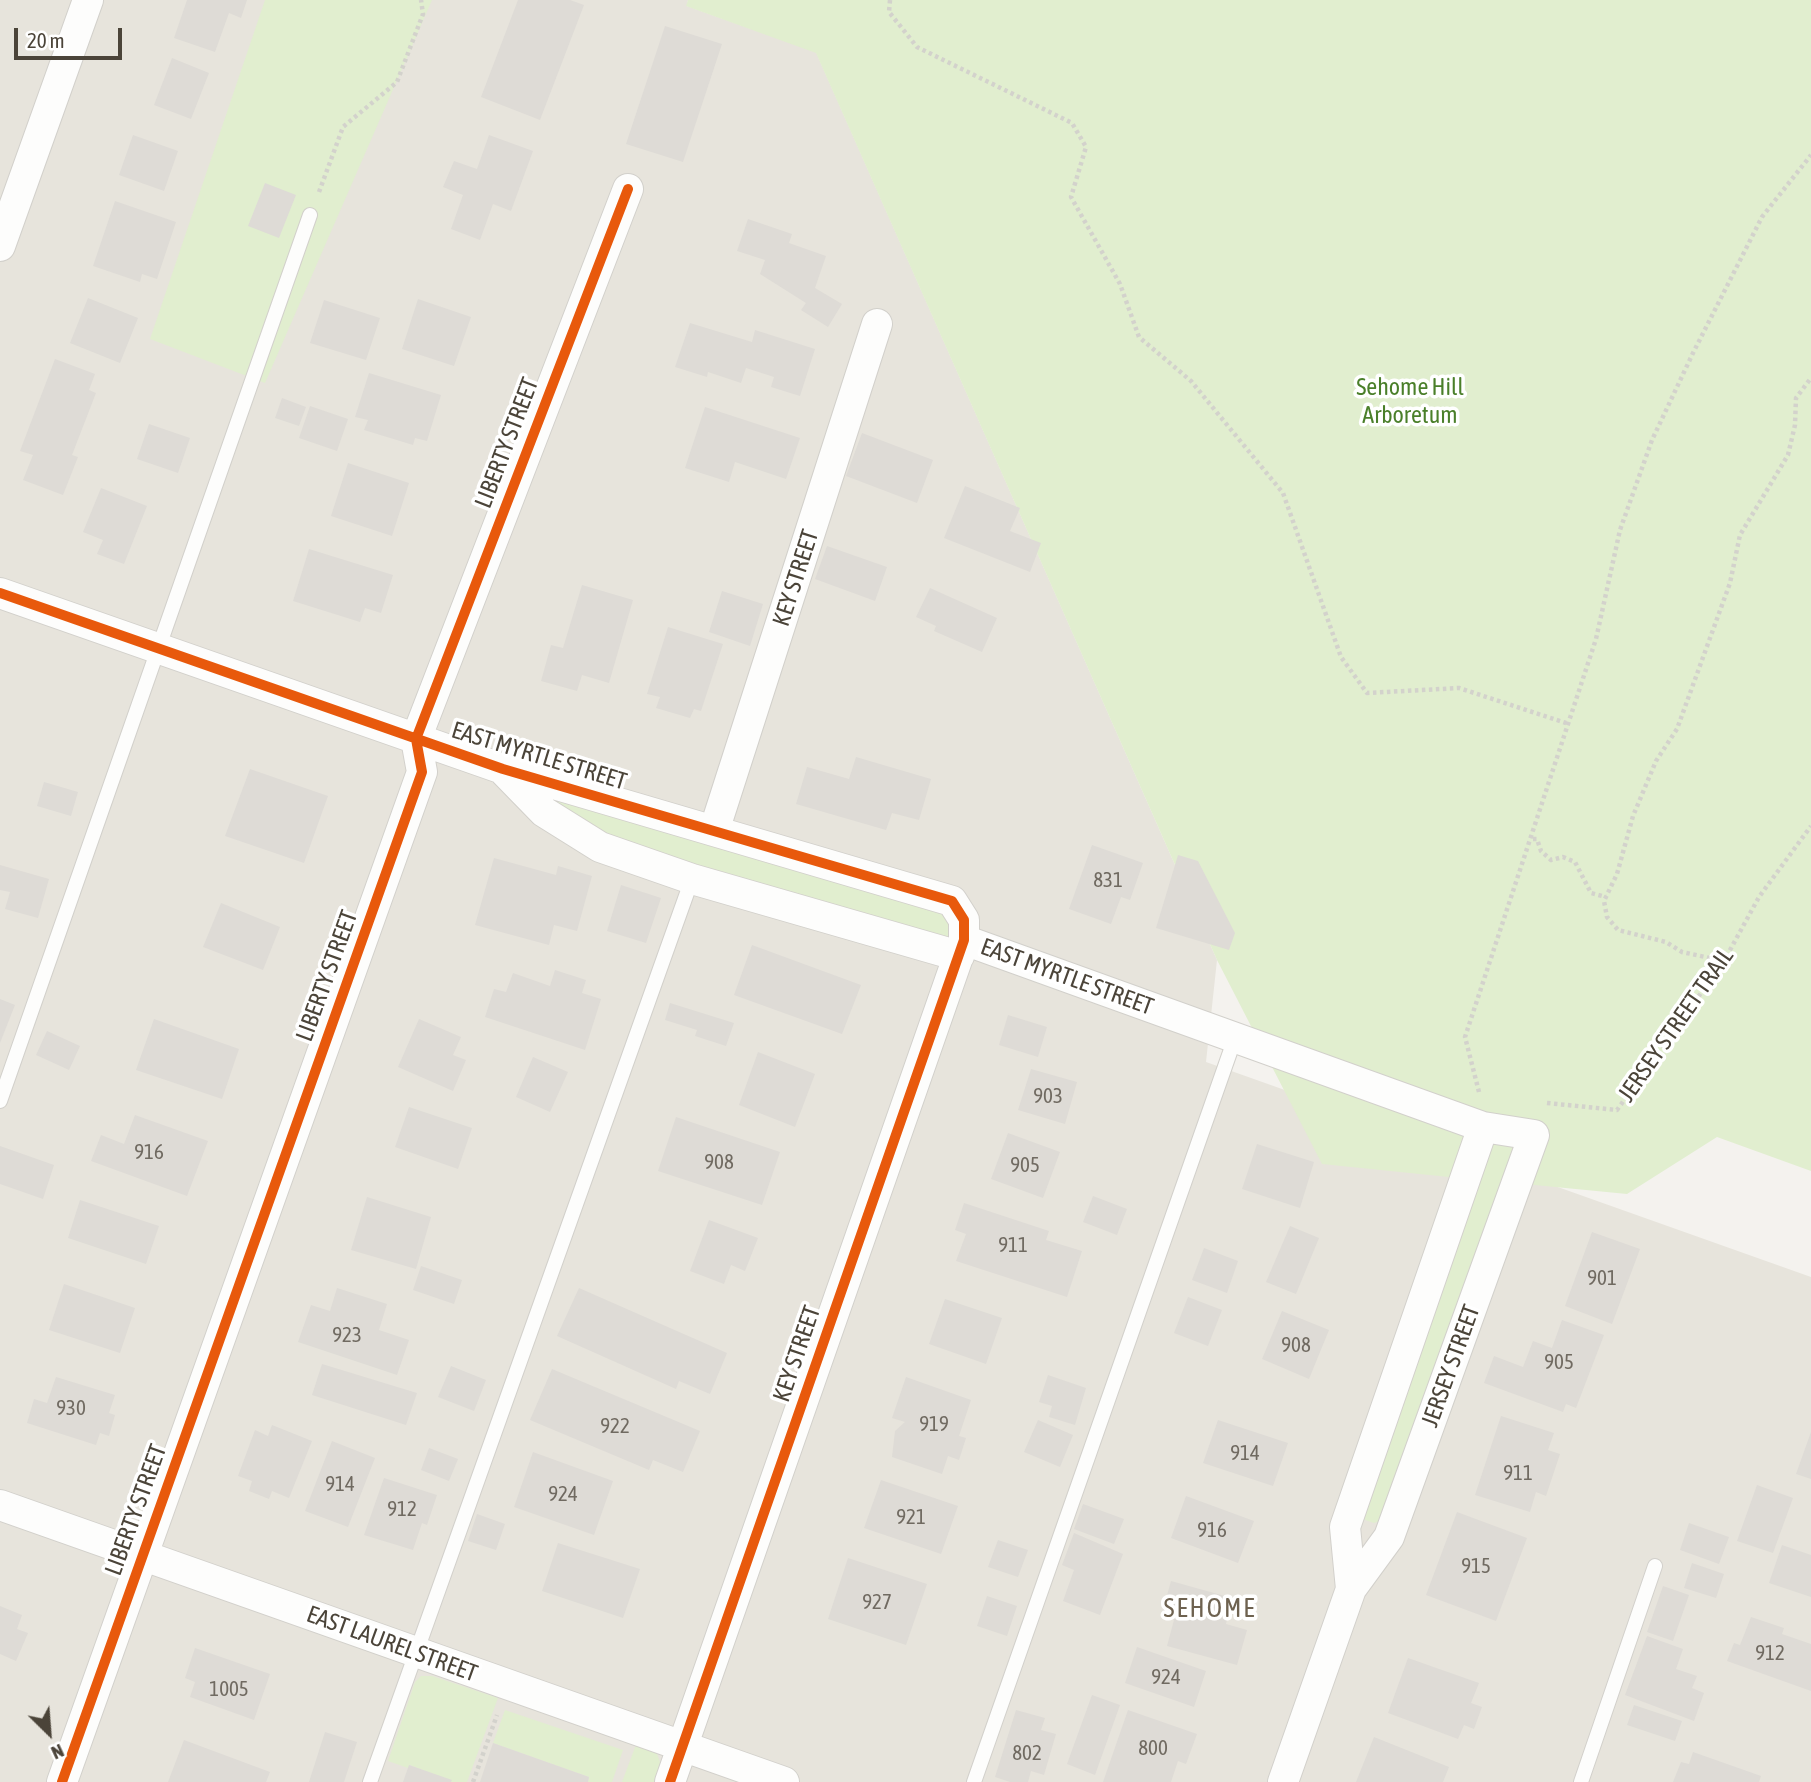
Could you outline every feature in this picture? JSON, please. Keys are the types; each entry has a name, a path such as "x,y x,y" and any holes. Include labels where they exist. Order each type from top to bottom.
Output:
{"street":[{"path":"0,246 88,0"},
{"name":"LIBERTY STREET","path":"62,1782 422,772 416,739 628,189"},
{"name":"KEY STREET","path":"714,831 877,324"},
{"name":"EAST MYRTLE STREET","path":"0,593 502,769 952,901 964,920 961,948"},
{"name":"EAST MYRTLE STREET","path":"502,769 544,812 600,847 692,879 961,948 1235,1038 1483,1127 1534,1135"},
{"name":"KEY STREET","path":"670,1782 961,948"},
{"name":"JERSEY STREET","path":"1351,1589 1345,1527 1483,1127"},
{"name":"JERSEY STREET","path":"1283,1782 1351,1589 1389,1537 1534,1135"},
{"name":"EAST LAUREL STREET","path":"0,1506 784,1782"}],"lane":[{"path":"0,1101 310,215"},
{"path":"370,1782 692,879"},
{"path":"974,1782 1235,1038"},
{"path":"1581,1782 1656,1566"}],"path":[{"path":"310,215 343,127 397,82 423,14 421,0"},
{"path":"890,0 889,12 917,47 1072,123 1086,147 1071,197 1120,284 1139,337 1191,381 1283,493 1340,657 1367,693 1459,688 1566,723"},
{"path":"1480,1096 1465,1037 1532,839 1566,723 1596,639 1620,530 1653,440 1693,353 1762,217 1811,155"},
{"path":"1724,961 1682,952 1666,942 1618,930 1607,917 1606,897 1617,874 1633,816 1656,761 1677,729 1730,583 1740,535 1788,455 1795,425 1796,398 1811,378"},
{"path":"1532,839 1537,839 1541,850 1551,860 1563,857 1576,862 1591,893 1606,897"},
{"path":"474,1782 488,1741"}],"shaded area":[{"path":"0,0 688,0 687,6 816,52 1217,960 1206,1062 1811,1277 1811,1782 0,1782"}],"green space":[{"path":"265,0 432,0 265,383 150,339"},
{"name":"Sehome Hill Arboretum","path":"688,0 1811,0 1811,1171 1717,1137 1627,1194 1504,1182 1385,1519 1374,1523 1365,1520 1359,1513 1478,1180 1322,1164 1217,960 816,53 686,6"},
{"path":"559,798 941,908 957,926 948,940 635,851 554,807"},
{"path":"421,1676 432,1676 498,1698 467,1782 451,1782 410,1765 408,1768 388,1761 415,1682"},
{"path":"505,1710 623,1750 612,1782 588,1782 589,1777 493,1743"},
{"path":"637,1742 656,1751 661,1765 657,1782 622,1782"}],"building":[{"path":"187,0 247,0 241,18 229,13 215,52 174,38"},
{"path":"518,0 570,0 584,5 540,120 481,97"},
{"path":"665,26 722,44 683,162 626,144"},
{"path":"172,58 209,73 191,119 154,105"},
{"path":"133,135 178,151 164,191 119,175"},
{"path":"489,135 533,151 511,211 493,204 480,240 451,229 463,195 443,187 454,161 477,169"},
{"path":"265,183 296,195 279,238 248,226"},
{"path":"115,201 176,222 157,279 142,274 140,282 93,266"},
{"path":"748,219 792,234 789,243 826,256 815,288 842,304 828,327 801,310 806,303 760,274 765,260 737,251"},
{"path":"88,298 138,318 120,363 70,343"},
{"path":"418,299 471,317 454,366 402,349"},
{"path":"324,300 380,318 366,360 310,343"},
{"path":"690,323 752,342 755,330 815,349 800,396 771,387 774,377 746,368 741,383 708,372 707,377 675,367"},
{"path":"55,359 95,374 89,390 96,393 72,455 78,457 63,495 23,480 33,455 20,451"},
{"path":"369,373 441,395 427,441 415,438 413,445 364,430 368,420 355,417"},
{"path":"282,398 306,407 299,426 275,418"},
{"path":"310,406 348,419 337,451 299,438"},
{"path":"705,407 800,438 786,479 735,462 729,482 685,468"},
{"path":"149,424 190,438 178,473 137,459"},
{"path":"862,433 933,460 917,503 846,476"},
{"path":"348,463 409,483 392,536 331,516"},
{"path":"965,486 1020,508 1010,531 1041,543 1030,572 944,538"},
{"path":"101,488 147,506 124,564 97,554 103,540 83,532"},
{"path":"827,546 887,567 875,601 815,579"},
{"path":"309,549 393,575 381,613 365,608 360,622 293,601"},
{"path":"582,585 633,600 609,683 582,675 577,691 541,681 551,645 563,648"},
{"path":"930,588 997,618 982,652 934,631 936,626 916,617"},
{"path":"722,591 763,604 750,646 709,632"},
{"path":"668,627 723,644 701,711 694,709 690,718 656,708 660,697 647,694"},
{"path":"856,757 931,779 919,820 892,813 886,830 796,804 807,767 849,779"},
{"path":"250,769 328,796 304,863 225,836"},
{"path":"44,782 78,792 71,816 37,806"},
{"path":"1092,845 1143,863 1130,900 1121,897 1111,924 1069,909"},
{"path":"1178,855 1198,861 1235,933 1229,950 1156,928"},
{"path":"494,858 556,875 558,866 592,876 577,931 554,925 549,945 475,925"},
{"path":"0,865 49,879 38,918 5,909 10,892 0,890"},
{"path":"621,885 661,898 646,943 607,931"},
{"path":"221,903 280,927 263,970 203,947"},
{"path":"752,945 861,985 842,1034 734,995"},
{"path":"555,970 586,980 582,993 601,999 585,1050 485,1017 494,989 506,992 513,973 550,986"},
{"path":"0,999 15,1005 0,1043"},
{"path":"670,1003 734,1023 726,1046 695,1036 697,1030 665,1020"},
{"path":"1008,1015 1047,1027 1038,1057 999,1045"},
{"path":"154,1019 239,1049 222,1099 136,1070"},
{"path":"419,1019 461,1037 453,1055 466,1060 453,1091 398,1067"},
{"path":"47,1031 80,1046 69,1070 36,1055"},
{"path":"758,1052 815,1074 795,1127 739,1105"},
{"path":"533,1057 568,1072 550,1112 516,1097"},
{"path":"1031,1069 1077,1082 1065,1124 1018,1110"},
{"path":"409,1107 472,1128 458,1169 395,1147"},
{"path":"135,1115 208,1141 187,1196 91,1161 101,1135 124,1144"},
{"path":"676,1117 780,1152 762,1205 658,1171"},
{"path":"1008,1133 1060,1152 1043,1198 991,1179"},
{"path":"1257,1144 1314,1162 1300,1208 1242,1189"},
{"path":"0,1146 54,1165 43,1199 0,1184"},
{"path":"1093,1196 1127,1209 1117,1235 1083,1222"},
{"path":"367,1197 431,1217 416,1269 351,1250"},
{"path":"80,1200 159,1226 146,1264 68,1238"},
{"path":"964,1203 1049,1231 1046,1240 1082,1251 1067,1297 956,1261 966,1234 955,1230"},
{"path":"709,1220 758,1238 745,1271 731,1265 724,1284 690,1271"},
{"path":"1290,1226 1319,1238 1296,1294 1266,1282"},
{"path":"1592,1232 1640,1249 1612,1324 1565,1306"},
{"path":"1204,1248 1238,1261 1227,1293 1192,1280"},
{"path":"421,1266 462,1280 454,1304 413,1290"},
{"path":"64,1284 135,1308 120,1353 49,1330"},
{"path":"337,1288 387,1304 379,1330 409,1340 397,1375 298,1342 311,1305 330,1311"},
{"path":"579,1288 727,1353 710,1394 679,1381 676,1389 557,1336"},
{"path":"1188,1297 1222,1310 1208,1346 1174,1333"},
{"path":"945,1299 1002,1318 986,1364 929,1344"},
{"path":"1282,1311 1329,1330 1309,1379 1262,1359"},
{"path":"1562,1320 1604,1335 1576,1408 1566,1404 1563,1412 1484,1383 1494,1356 1523,1367 1533,1341 1552,1348"},
{"path":"322,1364 417,1393 406,1425 312,1395"},
{"path":"451,1366 486,1380 474,1411 438,1397"},
{"path":"552,1369 700,1431 683,1472 653,1460 649,1470 530,1420"},
{"path":"1048,1375 1086,1388 1075,1425 1049,1417 1052,1406 1039,1402"},
{"path":"56,1377 115,1395 109,1413 115,1415 109,1436 100,1433 96,1445 27,1423 34,1399 47,1403"},
{"path":"906,1377 971,1400 959,1436 966,1438 959,1460 948,1456 942,1474 892,1457 895,1431 905,1422 892,1418"},
{"path":"1501,1416 1554,1433 1548,1450 1560,1454 1546,1496 1536,1492 1530,1512 1475,1495"},
{"path":"1038,1420 1073,1435 1060,1467 1024,1452"},
{"path":"1218,1420 1288,1443 1273,1486 1203,1463"},
{"path":"272,1425 312,1441 289,1498 272,1491 269,1499 249,1491 252,1481 238,1476 255,1430 268,1436"},
{"path":"1811,1432 1811,1479 1796,1474"},
{"path":"332,1441 375,1458 348,1527 305,1511"},
{"path":"429,1448 458,1459 449,1481 421,1470"},
{"path":"533,1452 613,1481 594,1535 514,1507"},
{"path":"384,1478 437,1495 427,1525 422,1523 413,1550 364,1535"},
{"path":"881,1480 958,1506 941,1554 864,1528"},
{"path":"1757,1485 1793,1498 1773,1553 1737,1541"},
{"path":"1186,1496 1254,1521 1238,1563 1171,1538"},
{"path":"1083,1504 1124,1519 1114,1544 1074,1529"},
{"path":"1457,1512 1527,1538 1496,1621 1426,1595"},
{"path":"477,1514 505,1524 496,1550 468,1541"},
{"path":"1689,1523 1729,1537 1719,1564 1680,1550"},
{"path":"1074,1533 1123,1554 1100,1615 1063,1601 1074,1570 1062,1565"},
{"path":"998,1540 1028,1550 1018,1577 988,1567"},
{"path":"558,1543 640,1569 623,1618 542,1591"},
{"path":"1782,1545 1811,1555 1811,1597 1769,1583"},
{"path":"848,1558 927,1584 906,1645 828,1619"},
{"path":"1692,1563 1724,1574 1716,1598 1684,1588"},
{"path":"1171,1581 1232,1598 1226,1624 1247,1630 1237,1665 1167,1646 1174,1620 1161,1617"},
{"path":"1663,1586 1689,1595 1673,1641 1647,1632"},
{"path":"987,1596 1017,1606 1007,1636 977,1626"},
{"path":"0,1606 22,1615 17,1629 28,1633 16,1661 0,1654"},
{"path":"1751,1617 1784,1628 1782,1634 1811,1644 1811,1691 1727,1661 1734,1643 1740,1645"},
{"path":"1647,1636 1683,1649 1676,1669 1697,1676 1692,1688 1704,1693 1694,1721 1625,1695"},
{"path":"1137,1647 1206,1671 1194,1707 1125,1683"},
{"path":"195,1648 270,1674 254,1720 190,1697 195,1682 185,1678"},
{"path":"1408,1658 1479,1683 1471,1703 1482,1707 1474,1729 1464,1725 1458,1739 1388,1713"},
{"path":"1092,1695 1120,1705 1095,1775 1067,1764"},
{"path":"1634,1705 1682,1721 1675,1741 1627,1725"},
{"path":"1016,1710 1045,1718 1041,1730 1056,1734 1044,1775 1031,1771 1028,1782 1010,1782 995,1777"},
{"path":"1128,1710 1197,1734 1186,1764 1178,1761 1171,1782 1103,1782"},
{"path":"325,1732 357,1742 344,1782 309,1782"},
{"path":"1374,1737 1449,1767 1443,1782 1356,1782"},
{"path":"184,1740 270,1772 266,1782 168,1782"},
{"path":"493,1743 589,1777 588,1782 480,1782"},
{"path":"1693,1752 1761,1776 1759,1782 1673,1782 1681,1762 1689,1764"},
{"path":"409,1765 452,1780 403,1782"}],"cycle path":[{"path":"62,1782 422,772 416,739 628,189"},
{"path":"0,593 503,769 952,901 964,920 964,940 670,1782"}],"district":[{"name":"SEHOME","path":"1210,1609"}]}
